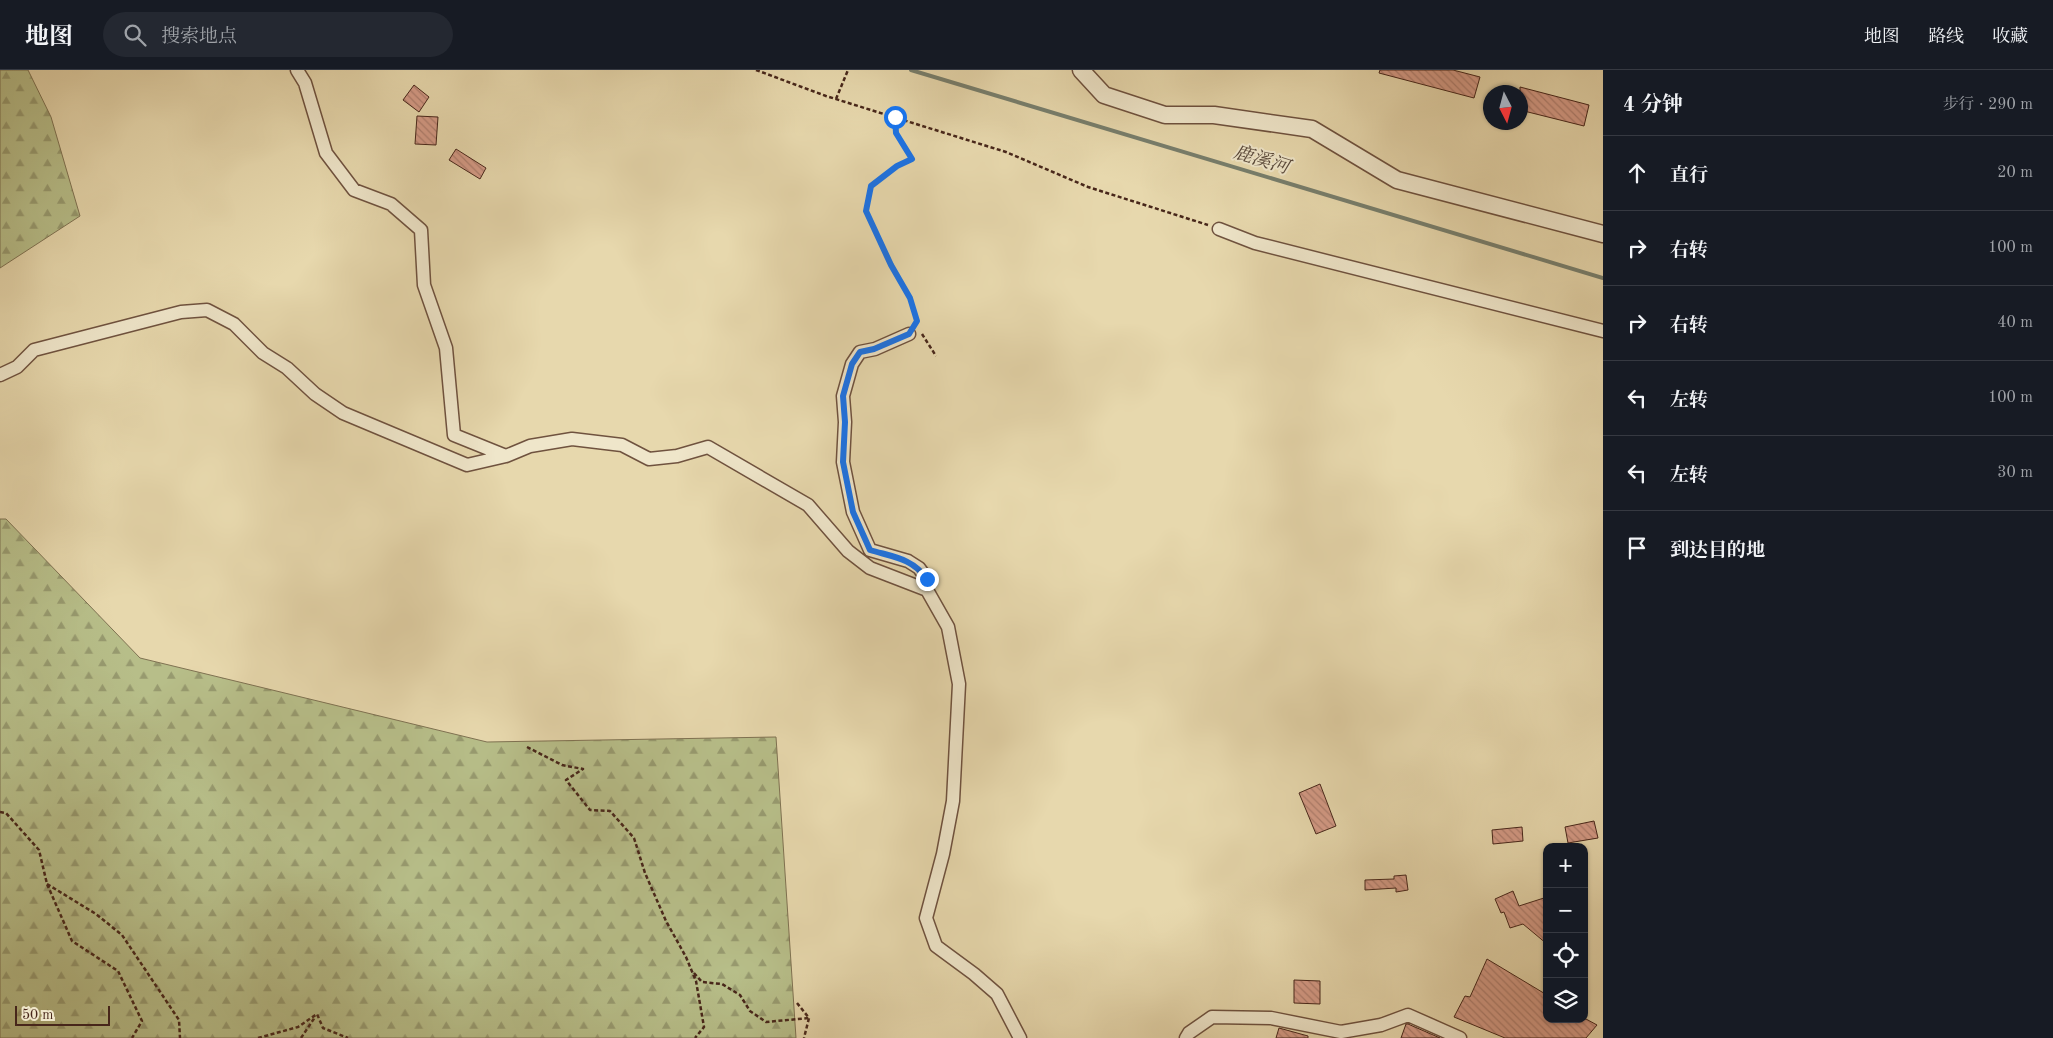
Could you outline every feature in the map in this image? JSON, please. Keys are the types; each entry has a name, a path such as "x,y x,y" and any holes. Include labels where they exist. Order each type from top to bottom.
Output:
{"street":[{"path":"297,70 305,83 326,153 354,190 391,204 421,230 424,285 446,348 454,435 506,456"},
{"path":"1081,70 1104,95 1165,115 1214,115 1312,129 1397,180 1603,234"},
{"path":"1219,229 1255,243 1603,330"},
{"path":"0,375 17,367 34,350 181,312 207,310 234,324 263,353 287,368 315,394 343,413 467,465 506,456 530,446 572,438 622,445 649,459 677,456 708,447 808,505 848,551 870,568 927,590"},
{"path":"909,334 874,349 860,352 852,364 843,396 845,422 843,462 853,512 870,550 908,561 919,568 927,579 927,590 948,627 960,684 953,802 943,854 926,918 936,946 997,994 1020,1038"},
{"path":"1186,1038 1189,1033 1212,1017 1270,1018 1341,1032 1381,1026 1408,1015 1460,1038"}],"path":[{"path":"756,70 836,99 1006,152 1088,187 1219,229"},
{"path":"836,99 848,70"},
{"path":"895,117 896,133 912,159 897,166 871,186 866,211 891,265 910,298 922,335 936,356"},
{"path":"909,334 917,321"},
{"path":"527,747 562,765 583,769 566,780 590,810 610,812 634,838 645,873 666,921 696,981 704,1027 694,1038"},
{"path":"0,812 6,813 39,850 47,884 72,941 118,971 142,1021 132,1038"},
{"path":"47,884 96,914 122,936 179,1020 180,1038"},
{"path":"692,970 702,982 722,984 740,995 750,1011 766,1022 809,1018"},
{"path":"797,1003 809,1018"},
{"path":"258,1038 298,1027 317,1014"},
{"path":"300,1038 317,1014"},
{"path":"317,1014 324,1028 348,1038"},
{"path":"804,1038 809,1018"}],"green space":[{"path":"0,70 28,70 51,117 80,216 0,268"},
{"path":"0,519 6,519 140,658 487,742 776,737 796,1038 0,1038"}],"building":[{"path":"1380,70 1453,70 1480,77 1474,98 1379,73"},
{"path":"414,85 429,97 419,112 403,100"},
{"path":"1528,89 1589,105 1584,126 1528,112"},
{"path":"417,116 438,117 436,145 415,144"},
{"path":"456,149 486,168 480,179 449,160"},
{"path":"1320,784 1336,826 1316,834 1299,793"},
{"path":"1594,821 1598,838 1568,843 1565,827"},
{"path":"1522,827 1523,841 1493,844 1492,830"},
{"path":"1406,875 1408,890 1396,892 1396,888 1365,890 1365,880 1394,879 1394,876"},
{"path":"1513,891 1519,906 1543,898 1543,941 1523,924 1510,928 1504,912 1501,913 1495,899"},
{"path":"1487,959 1543,993 1543,1023 1588,1023 1588,1020 1597,1025 1586,1038 1505,1038 1454,1017 1465,996 1470,997"},
{"path":"1294,980 1320,981 1320,1004 1294,1003"},
{"path":"1406,1024 1408,1024 1440,1038 1401,1038"},
{"path":"1279,1028 1308,1036 1308,1038 1276,1038"}],"waterway":[{"name":"鹿溪河","path":"911,70 1603,278"}],"route":[{"path":"895,117 896,133 912,159 897,166 871,186 866,211 891,265 910,298 917,321 909,334 874,349 860,352 852,364 843,396 845,422 843,462 853,512 870,550 908,561 919,568 927,579"}]}
